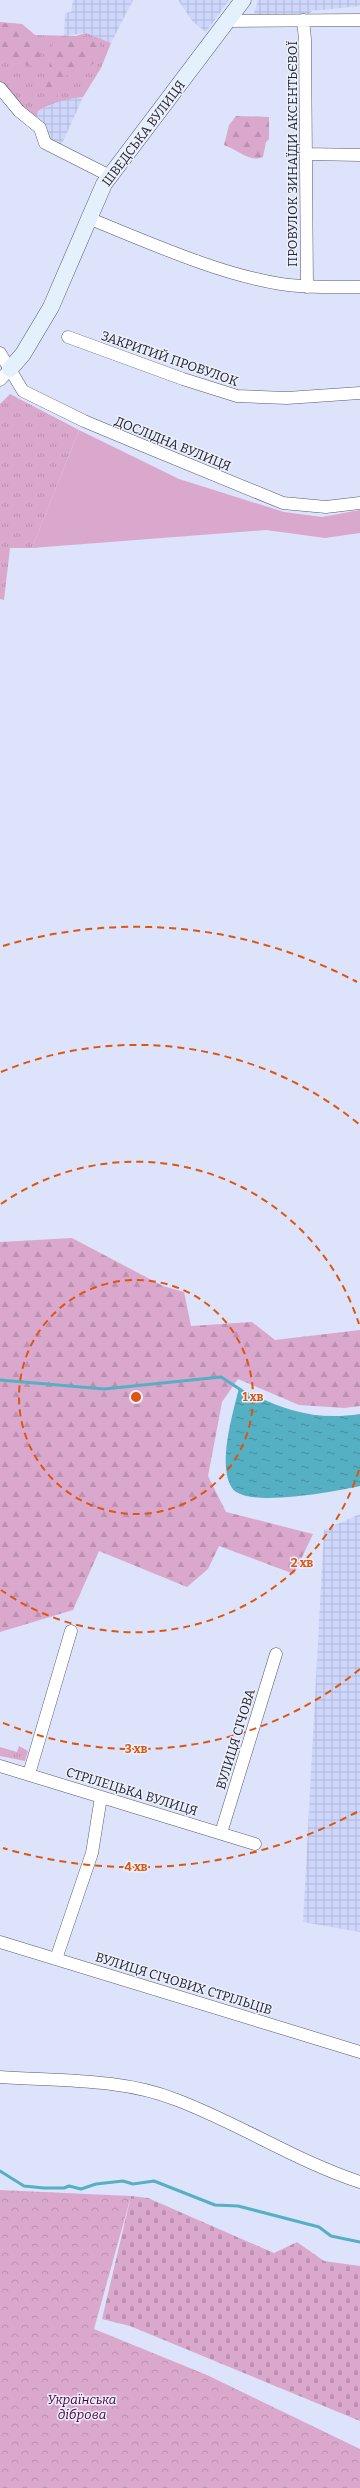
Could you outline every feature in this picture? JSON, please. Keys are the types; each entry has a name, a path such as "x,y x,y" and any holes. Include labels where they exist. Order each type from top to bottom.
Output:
{"street":[{"name":"ШВЕДСЬКА ВУЛИЦЯ","path":"5,374 23,354 51,307 101,189 243,0"},
{"name":"ПРОВУЛОК ЗИНАЇДИ АКСЕНТЬЄВОЇ","path":"303,20 305,38 307,154 307,287"},
{"path":"227,21 360,20"},
{"path":"0,88 19,111 40,128 45,143 110,176"},
{"path":"307,154 360,155"},
{"path":"88,218 214,266 273,282 307,287 360,287"},
{"name":"ЗАКРИТИЙ ПРОВУЛОК","path":"68,337 183,379 237,396 287,398 360,393"},
{"name":"ДОСЛІДНА ВУЛИЦЯ","path":"0,353 5,374 23,391 40,401 274,500 316,507 360,503"},
{"path":"29,1774 71,1631"},
{"name":"ВУЛИЦЯ СІЧОВА","path":"221,1833 276,1654"},
{"name":"СТРІЛЕЦЬКА ВУЛИЦЯ","path":"0,1766 255,1844"},
{"path":"56,1958 92,1853 101,1797"},
{"name":"ВУЛИЦЯ СІЧОВИХ СТРІЛЬЦІВ","path":"0,1942 360,2052"},
{"path":"0,2077 119,2085 176,2100 327,2171 360,2182"}],"shaded area":[{"path":"73,0 133,0 111,43 86,33 64,36 65,13 71,12"},
{"path":"178,0 229,0 206,32 193,22"},
{"path":"258,0 360,0 360,6 312,11 308,15 254,14"},
{"path":"83,97 61,146 53,144 36,121 38,111 61,100"},
{"path":"360,1514 360,1932 303,1922 324,1530"}],"green space":[{"path":"0,22 22,24 35,35 76,36 86,33 111,43 101,68 83,97 60,101 49,105 38,111 36,121 0,84"},
{"path":"0,24 16,24 23,26 33,34 40,51 39,64 30,66 0,56"},
{"path":"85,36 92,37 100,42 100,56 91,65 73,72 62,79 57,87 57,100 50,102 46,100 46,88 53,43 59,39 68,41"},
{"path":"236,116 269,117 269,139 266,142 263,157 249,157 224,145 229,125"},
{"path":"10,394 79,430 32,548 10,548 4,600 0,599 0,404"},
{"path":"79,430 179,479 284,512 322,517 360,510 360,533 325,538 266,530 32,548"},
{"path":"72,1238 163,1286 184,1292 191,1326 252,1322 275,1340 360,1330 360,1406 344,1408 299,1405 238,1379 222,1402 208,1476 226,1512 313,1534 294,1574 219,1546 208,1569 187,1587 99,1551 73,1610 0,1632 0,1242"},
{"path":"19,1746 28,1751 25,1761 0,1756 0,1747 17,1752"},
{"name":"Українська діброва","path":"0,2190 131,2196 94,2329 207,2375 360,2449 360,2488 0,2488"},
{"path":"131,2196 148,2198 274,2253 297,2242 324,2261 360,2266 360,2421 130,2326 102,2319"}],"water":[{"path":"239,1388 269,1402 298,1412 327,1416 360,1414 360,1486 292,1497 272,1498 241,1494 232,1488 228,1478 226,1453 230,1425"}],"waterway":[{"path":"0,1380 104,1389 221,1377 241,1390"},
{"path":"0,2171 24,2186 44,2188 64,2188 69,2186 81,2189 96,2184 123,2181 133,2184 154,2181 215,2205 238,2206 319,2227 331,2236 360,2242"}]}
